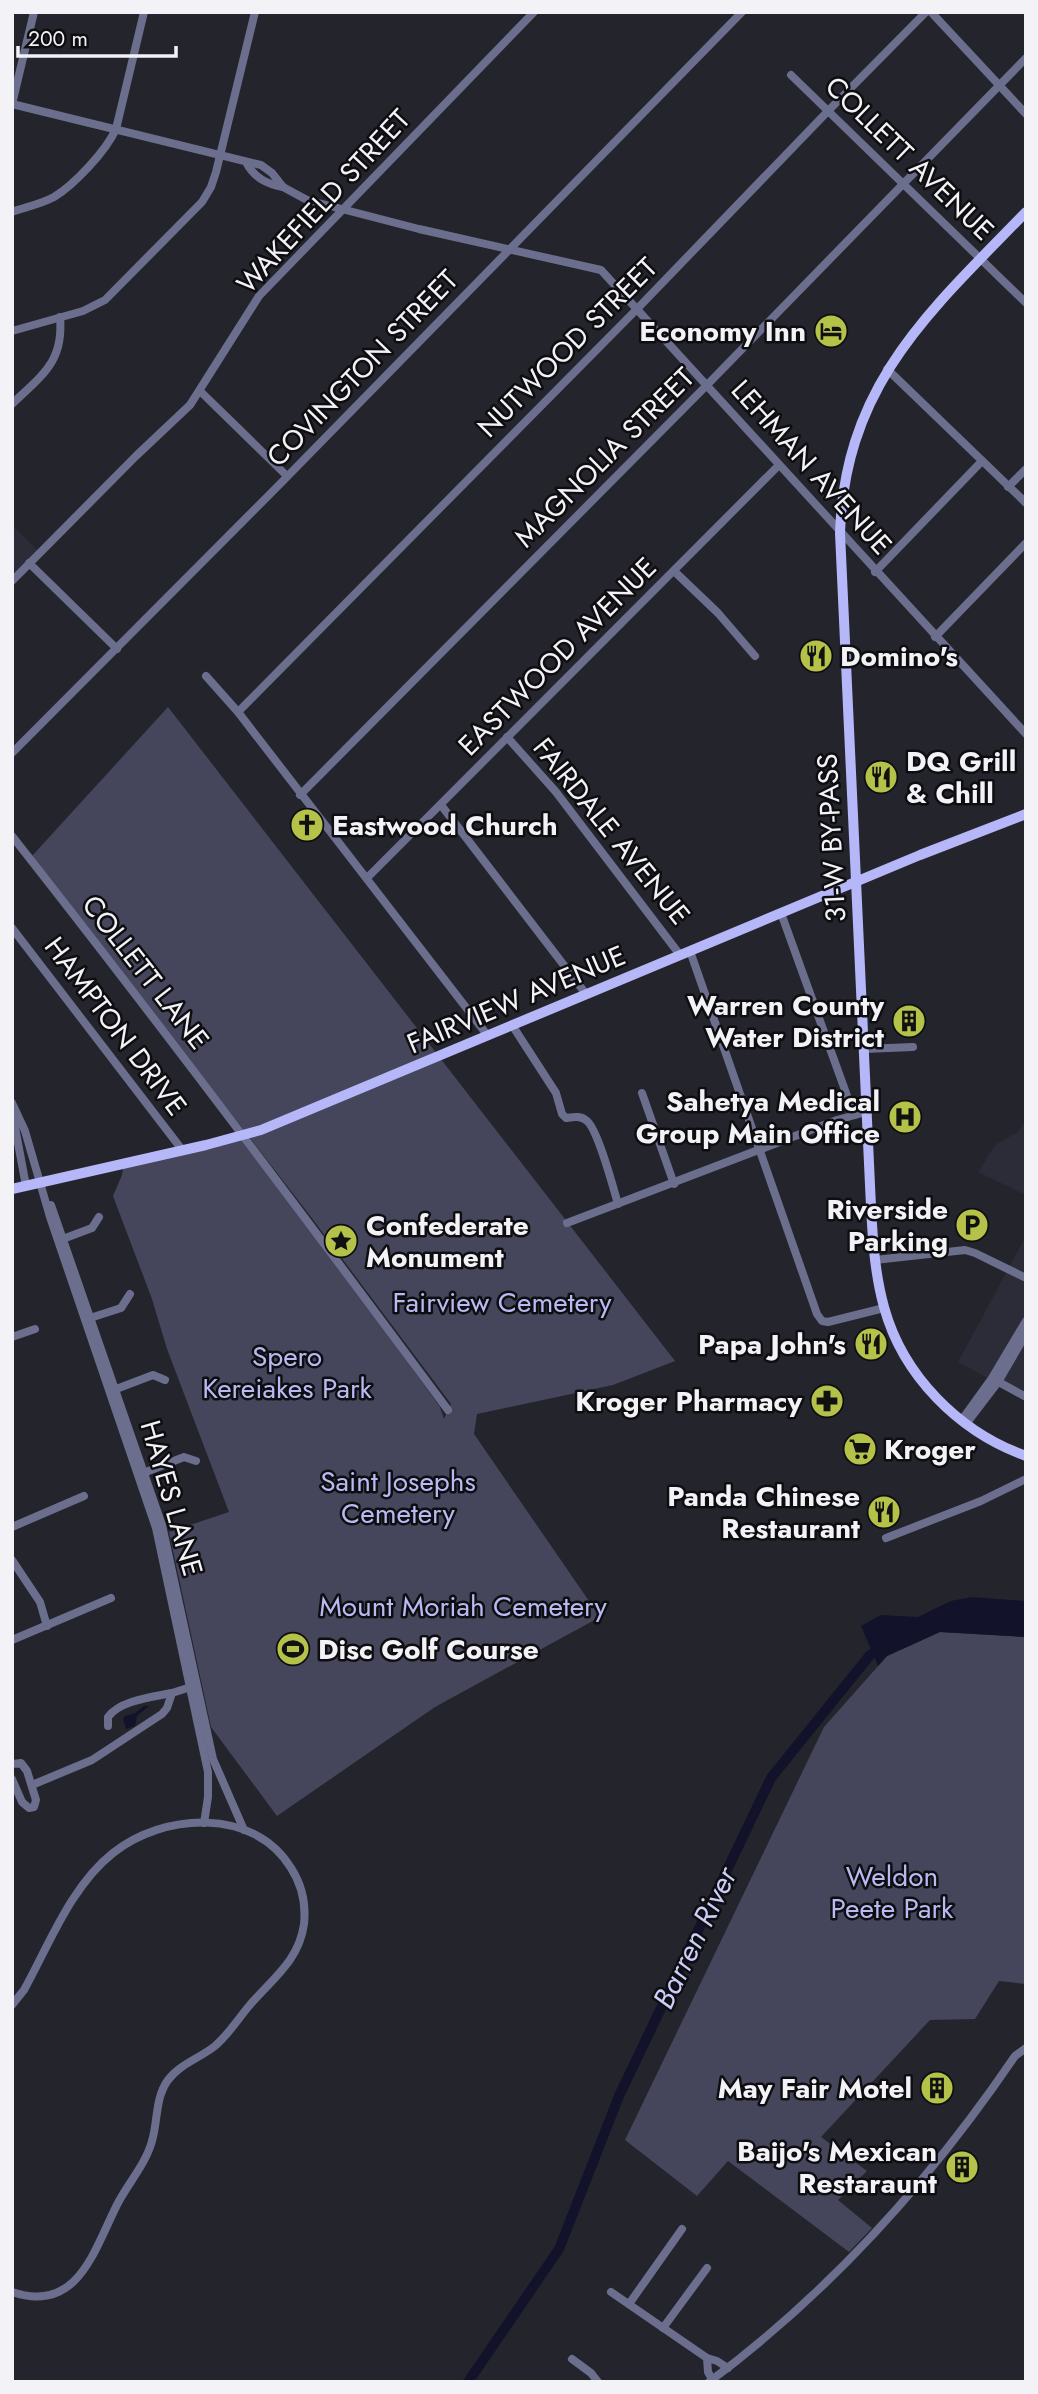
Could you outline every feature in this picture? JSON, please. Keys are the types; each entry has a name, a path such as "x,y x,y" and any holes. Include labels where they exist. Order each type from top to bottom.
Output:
{"main road":[{"name":"31-W BY-PASS","path":"1026,212 916,328 887,369 867,409 853,448 844,488 840,533 866,1112 875,1260 884,1308 894,1335 913,1368 934,1396 963,1423 1000,1445 1026,1456"},
{"name":"FAIRVIEW AVENUE","path":"12,1189 243,1135 1026,814"}],"street":[{"path":"34,12 12,104 220,154 267,168 283,187"},
{"path":"12,212 46,201 63,190 105,148 116,129 144,12"},
{"path":"12,331 90,308 105,300 195,209 211,187 255,12"},
{"name":"WAKEFIELD STREET","path":"12,581 183,412 200,391 259,296 534,12"},
{"name":"COVINGTON STREET","path":"12,753 510,250 741,12"},
{"path":"929,12 1026,114"},
{"name":"NUTWOOD STREET","path":"237,712 637,309 829,110 929,12"},
{"name":"MAGNOLIA STREET","path":"300,795 707,385 1026,58"},
{"name":"COLLETT AVENUE","path":"791,75 1026,303"},
{"path":"246,162 253,174 261,180 283,187"},
{"name":"LEHMAN AVENUE","path":"283,187 307,200 344,210 601,270 1026,734"},
{"path":"1018,295 1026,287"},
{"path":"12,404 56,357 61,338 60,317"},
{"path":"887,369 1026,503"},
{"path":"200,391 287,476"},
{"path":"875,572 982,461"},
{"name":"EASTWOOD AVENUE","path":"367,878 778,466"},
{"path":"1008,487 1026,469"},
{"path":"935,637 1026,543"},
{"path":"29,563 117,649"},
{"path":"674,571 718,613 755,656"},
{"path":"206,676 237,712 488,1035"},
{"name":"FAIRDALE AVENUE","path":"507,737 556,792 685,953 760,1151 819,1318 830,1322 884,1308"},
{"path":"441,805 586,994"},
{"name":"COLLETT LANE","path":"12,836 243,1135 448,1410"},
{"path":"781,913 854,1115"},
{"name":"HAMPTON DRIVE","path":"12,928 183,1151"},
{"path":"512,1025 556,1093 562,1114 566,1118 579,1116 587,1121 597,1136 618,1204"},
{"path":"864,1049 913,1047"},
{"path":"642,1093 674,1184"},
{"name":"HAYES LANE","path":"12,1102 141,1474 164,1532 208,1772 204,1823"},
{"path":"12,1111 26,1186"},
{"path":"566,1223 866,1112"},
{"path":"60,1240 92,1228 99,1217"},
{"path":"875,1260 965,1250 975,1252 1026,1278"},
{"path":"88,1319 121,1308 130,1294"},
{"path":"995,1380 1026,1321"},
{"path":"12,1337 35,1329"},
{"path":"963,1423 1026,1334"},
{"path":"112,1390 153,1376 165,1380"},
{"path":"995,1380 1026,1397"},
{"path":"141,1474 184,1457 196,1461"},
{"path":"886,1538 981,1501 1026,1479"},
{"path":"12,1527 84,1496"},
{"path":"12,1560 40,1602 47,1626"},
{"path":"12,1640 111,1598"},
{"path":"108,1726 108,1717 115,1710 151,1695 172,1693 193,1686"},
{"name":"HAYES LANE","path":"193,1686 215,1765 244,1830"},
{"path":"32,1785 92,1760 156,1719 166,1710 172,1693"},
{"path":"12,1764 19,1763 24,1766 37,1802 34,1807 29,1808 22,1802 12,1779"},
{"path":"12,2005 29,1981 77,1893 102,1863 120,1847 145,1834 174,1826 204,1823 244,1830 265,1840 277,1850 297,1879 304,1918 295,1954 285,1969 222,2039 168,2080 159,2099 150,2147 83,2273 71,2285 47,2295 12,2292"},
{"path":"707,2358 710,2381 813,2296 888,2220 944,2155 1026,2041"},
{"path":"1016,2056 1026,2048"},
{"path":"629,2304 682,2229"},
{"path":"663,2328 708,2268"},
{"path":"611,2292 707,2358 728,2368"},
{"path":"572,2358 598,2382"}],"shaded area":[{"path":"12,525 40,553 12,580"},
{"path":"1026,1119 1026,1195 978,1172 996,1144 1018,1132"},
{"path":"1026,1236 1026,1399 958,1362"},
{"path":"972,1597 1026,1601 1026,1637 940,1632 887,1656 878,1666 861,1626 881,1615 918,1617 951,1601"},
{"path":"149,1706 137,1716 135,1726 126,1729 123,1719 125,1716"}],"green space":[{"path":"168,707 675,1361 613,1385 477,1414 474,1434 600,1617 435,1707 277,1816 211,1727 169,1532 229,1512 113,1196 124,1164 243,1135 440,1407 444,1419 451,1404 308,1213 32,856"},
{"name":"Weldon Peete Park","path":"940,1632 1026,1637 1026,1984 999,1981 975,2019 930,2020 821,2137 867,2171 838,2200 872,2228 849,2252 728,2161 697,2196 625,2140 824,1727 887,1656"}],"waterway":[{"name":"Barren River","path":"468,2382 559,2249 619,2096 771,1778 870,1655 882,1648"}],"place":[{"name":"Economy Inn","path":"831,331"},
{"name":"Domino's","path":"816,656"},
{"name":"DQ Grill & Chill","path":"881,777"},
{"name":"Eastwood Church","path":"307,825"},
{"name":"Warren County Water District","path":"909,1021"},
{"name":"Sahetya Medical Group Main Office","path":"905,1117"},
{"name":"Riverside Parking","path":"972,1225"},
{"name":"Confederate Monument","path":"341,1241"},
{"name":"Papa John's","path":"871,1344"},
{"name":"Kroger Pharmacy","path":"827,1401"},
{"name":"Kroger","path":"860,1449"},
{"name":"Panda Chinese Restaurant","path":"884,1512"},
{"name":"Disc Golf Course","path":"293,1649"},
{"name":"May Fair Motel","path":"937,2088"},
{"name":"Baijo's Mexican Restaraunt","path":"962,2167"}],"park label":[{"name":"Fairview Cemetery","path":"502,1302"},
{"name":"Spero Kereiakes Park","path":"287,1372"},
{"name":"Saint Josephs Cemetery","path":"398,1497"},
{"name":"Mount Moriah Cemetery","path":"463,1606"}]}
